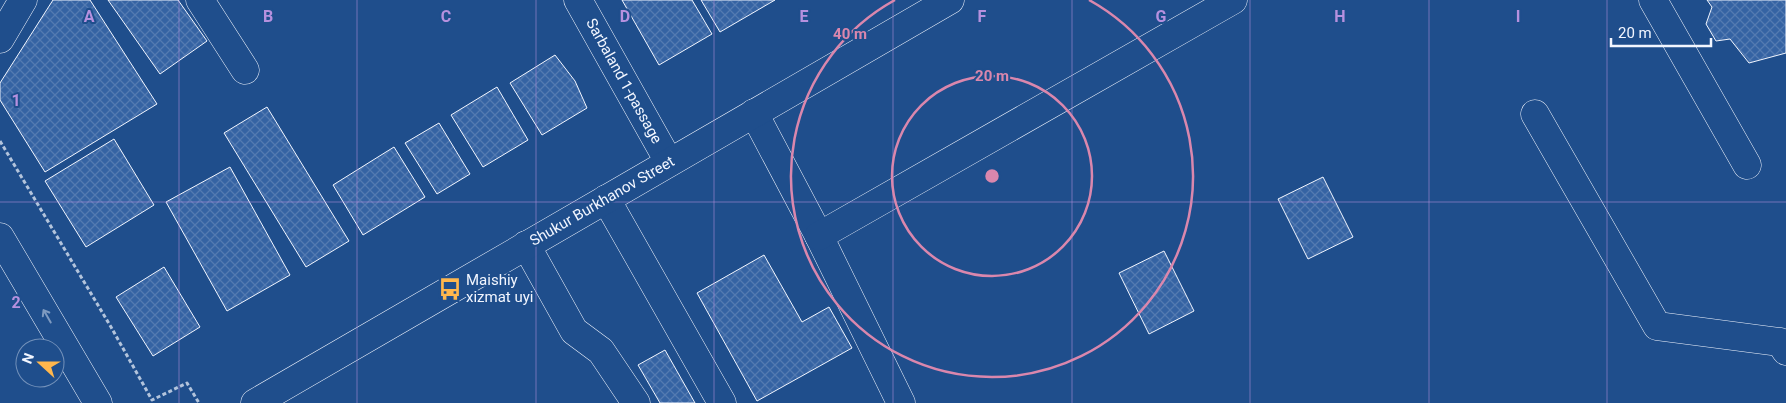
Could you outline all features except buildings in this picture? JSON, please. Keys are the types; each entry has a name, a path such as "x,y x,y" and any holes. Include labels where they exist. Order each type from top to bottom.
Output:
{"street":[{"path":"0,39 23,0"},
{"path":"200,0 245,70"},
{"name":"Sarbaland 1-passage","path":"578,0 669,162"},
{"name":"Shukur Burkhanov Street","path":"255,403 950,0"},
{"path":"819,236 1233,0"},
{"path":"1653,0 1747,165"},
{"path":"754,113 819,236 900,403"},
{"path":"1535,114 1657,326 1780,342 1786,351"},
{"path":"606,199 722,403"},
{"path":"0,237 98,403"},
{"path":"526,245 574,332 601,351 636,403"}],"path":[{"path":"0,141 111,327 152,400 187,383 199,403"}],"place":[{"name":"Maishiy xizmat uyi","path":"450,289"}]}
